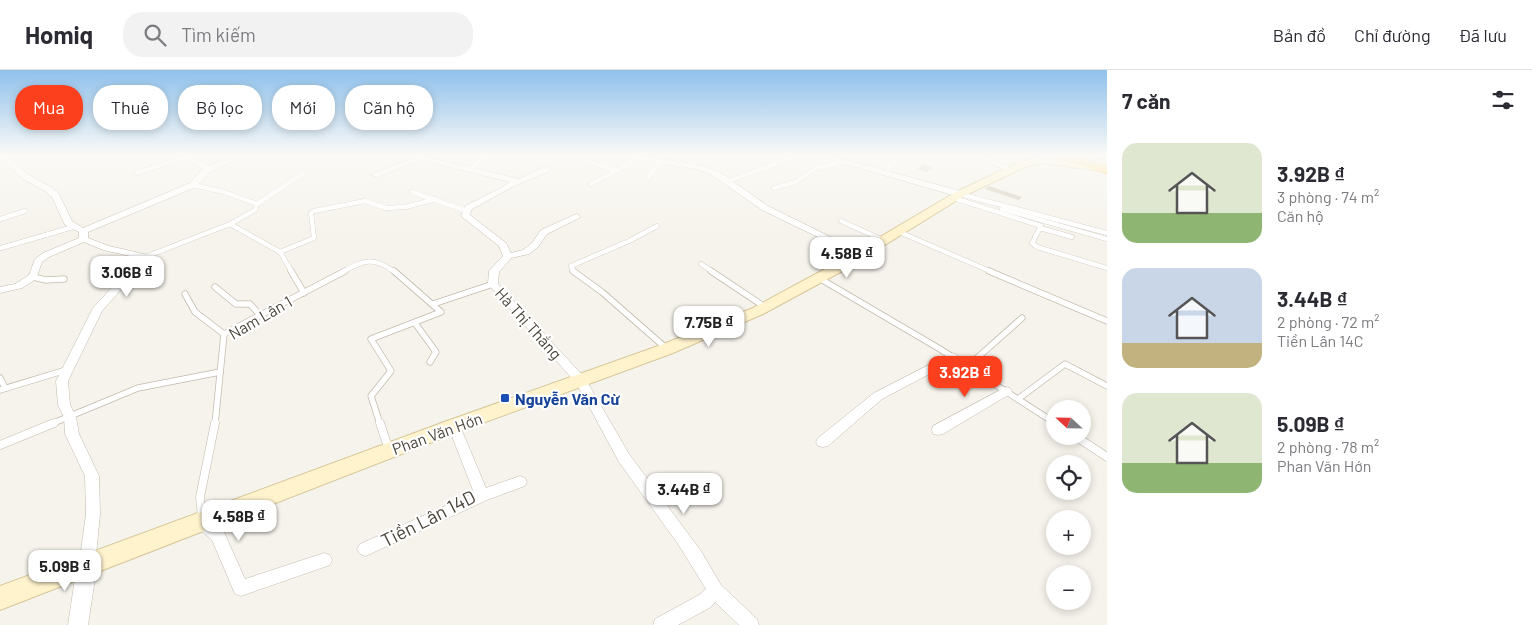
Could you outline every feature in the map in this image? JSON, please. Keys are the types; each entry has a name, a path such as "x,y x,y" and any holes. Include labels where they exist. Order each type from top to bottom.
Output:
{"main road":[{"name":"Phan Văn Hớn","path":"0,598 454,426 667,349 765,307 819,278 957,196 986,182"}],"street":[{"path":"35,182 56,196 68,223 83,235 106,248 145,257 97,310 62,381 64,405 70,417 72,434 92,476 93,514 78,625"},
{"path":"0,290 18,286 33,277 38,261 46,255 83,235 195,182"},
{"path":"519,182 468,208 465,216 504,245 508,256 526,252 535,245 544,232 577,217"},
{"path":"729,182 765,208 785,219 860,254"},
{"path":"913,182 957,196"},
{"name":"Hà Thị Thắng","path":"508,256 494,271 493,284 581,380 592,396 623,457 704,569 715,591 751,625"},
{"path":"822,442 878,396 952,357"},
{"path":"938,430 1006,391"},
{"name":"Tiền Lân 14D","path":"365,550 482,496 454,426"},
{"path":"482,496 520,482"},
{"path":"202,522 218,535 241,588 324,560"},
{"path":"661,625 705,601 715,591"}],"lane":[{"path":"145,257 230,224 255,210 258,204 291,182"},
{"path":"591,184 595,182"},
{"path":"774,188 796,182"},
{"path":"193,184 258,204"},
{"path":"412,192 467,211"},
{"path":"957,196 1041,226 1040,228 1072,237"},
{"path":"957,196 1107,233"},
{"path":"280,252 314,238 311,212 314,210 365,201 386,208 405,207 436,199"},
{"path":"972,200 1107,238"},
{"path":"0,219 25,211"},
{"path":"841,221 882,240"},
{"name":"Nam Lân 1","path":"202,522 200,497 214,430 224,334 304,293 280,252 230,224"},
{"path":"657,226 629,241 571,266 572,270 602,292 667,349"},
{"path":"1,248 73,227"},
{"path":"1040,228 1032,243 1038,247 1107,268"},
{"path":"897,231 1107,321"},
{"path":"304,293 337,274 369,260 387,267 441,312 371,340 391,371 371,396 389,451"},
{"path":"701,264 765,307"},
{"path":"33,277 46,280 64,279"},
{"path":"819,278 968,366 1046,417"},
{"path":"433,304 493,284"},
{"path":"215,287 236,304 250,304 260,315"},
{"path":"185,294 187,304 224,334"},
{"path":"968,366 1022,318"},
{"path":"415,323 436,352 430,362"},
{"path":"1018,399 1065,364 1107,386"},
{"path":"0,378 3,389 66,370"},
{"path":"0,445 138,388 220,372"},
{"path":"1089,445 1107,457"}],"building":[{"path":"989,186 1022,197 1019,200 985,189"}],"place":[{"name":"Nguyễn Văn Cừ","path":"505,398"}]}
